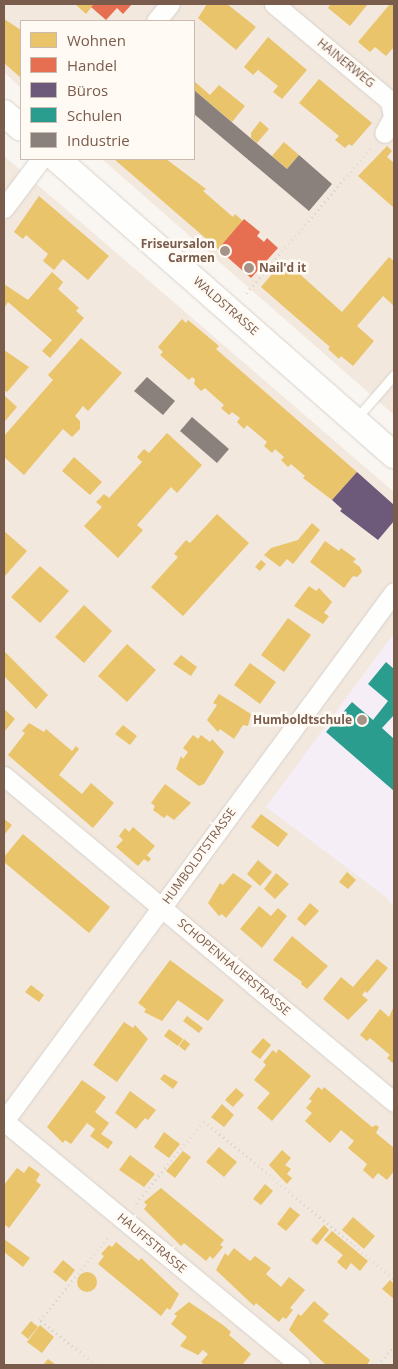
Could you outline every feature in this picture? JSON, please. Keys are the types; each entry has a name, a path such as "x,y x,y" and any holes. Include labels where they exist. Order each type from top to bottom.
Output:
{"main road":[{"path":"4,112 20,127"},
{"name":"WALDSTRASSE","path":"57,160 394,455"}],"street":[{"path":"157,20 170,4"},
{"name":"HAINERWEG","path":"274,4 390,101 393,117 384,133"},
{"path":"4,208 40,160"},
{"name":"HUMBOLDTSTRASSE","path":"4,1121 394,592"},
{"name":"SCHOPENHAUERSTRASSE","path":"4,776 162,906 394,1102"},
{"name":"HAUFFSTRASSE","path":"4,1121 300,1365"}],"lane":[{"path":"355,420 394,375"}],"path":[{"path":"231,311 384,133"},
{"path":"96,1365 40,1320 204,1121 394,1279"},
{"path":"378,1365 394,1345"}],"shaded area":[{"path":"4,4 394,4 394,415 103,160 195,160 195,20 20,20 20,87 4,72"},
{"path":"4,156 394,492 394,1365 4,1365"},
{"name":"Humboldtschule","path":"394,633 394,907 386,897 266,807"}],"building: Wohnen":[{"path":"75,4 94,4 86,14"},
{"path":"207,4 227,4 256,27 236,50 198,18"},
{"path":"331,4 368,4 350,26 328,8"},
{"path":"390,4 394,4 394,47 386,56 375,47 370,52 358,42"},
{"path":"4,19 20,29 20,77 4,63"},
{"path":"268,37 307,70 282,99 273,92 278,86 258,70 253,75 244,67"},
{"path":"319,79 372,123 352,146 349,144 345,148 335,140 339,136 299,103"},
{"path":"195,82 210,95 219,85 245,106 232,122 195,91"},
{"path":"260,121 269,129 257,143 251,138 251,133"},
{"path":"284,142 299,155 287,169 272,156"},
{"path":"387,146 392,151 387,157 394,163 394,208 358,176"},
{"path":"115,160 167,160 206,189 203,191 233,217 235,214 243,221 218,249"},
{"path":"39,196 109,256 88,280 63,259 54,270 43,261 48,254 26,235 23,239 14,232"},
{"path":"389,257 394,261 394,306 383,296 357,326 374,341 353,366 341,356 339,359 328,349 330,347 261,287 284,260 342,312"},
{"path":"52,272 63,282 58,289 79,308 76,311 84,318 50,358 42,351 52,340 8,302 4,308 4,284 28,300"},
{"path":"182,319 186,323 188,320 219,346 216,349 357,472 332,500 303,478 305,476 291,464 288,467 281,460 284,457 275,449 272,453 264,446 267,442 247,425 244,429 237,422 240,418 232,412 229,415 221,408 224,405 205,388 201,391 194,384 195,379 192,377 189,380 160,355 163,352 158,347"},
{"path":"81,338 122,373 88,411 83,406 75,416 80,421 80,429 72,437 63,429 24,475 4,457 4,436 53,380 48,375"},
{"path":"4,350 29,367 7,392 4,390"},
{"path":"5,396 17,407 5,421 4,420"},
{"path":"167,433 202,465 177,493 171,487 137,525 143,530 118,558 84,526 102,507 96,502 104,494 109,498 142,462 137,457 144,449 149,453"},
{"path":"74,457 102,482 90,495 62,471"},
{"path":"217,514 249,543 183,616 151,587 178,557 174,554 186,540 190,543"},
{"path":"312,523 320,530 293,564 287,559 280,567 264,555 271,548 298,540"},
{"path":"4,531 27,551 4,577"},
{"path":"325,541 339,551 341,548 356,559 353,562 360,567 362,572 357,577 353,576 344,588 310,562"},
{"path":"261,560 266,564 260,571 255,567"},
{"path":"40,566 69,591 40,623 11,597"},
{"path":"309,586 316,591 319,588 332,602 324,613 329,616 323,624 294,606"},
{"path":"84,605 112,631 84,663 55,637"},
{"path":"288,618 311,635 284,672 261,655"},
{"path":"127,644 156,670 127,702 98,676"},
{"path":"4,651 48,695 36,709 4,676"},
{"path":"181,655 197,667 191,676 173,664"},
{"path":"250,663 276,682 260,704 234,685"},
{"path":"219,694 251,714 248,726 243,725 234,739 220,729 218,732 207,720 217,705 213,703"},
{"path":"4,709 15,719 4,732"},
{"path":"29,723 44,732 46,729 72,751 76,746 79,749 59,775 82,794 91,783 114,803 93,828 8,755 25,733 22,731"},
{"path":"123,725 137,736 130,745 115,734"},
{"path":"193,735 198,739 201,735 210,742 212,739 224,752 204,784 199,786 176,769 181,756 183,759 188,752 183,748"},
{"path":"165,784 191,803 174,820 167,815 164,818 153,810 155,806 151,803"},
{"path":"261,814 288,834 278,847 251,827"},
{"path":"4,819 12,825 4,835"},
{"path":"133,827 155,846 147,855 151,859 148,862 144,859 138,866 116,847 123,840 119,836 125,828 129,832"},
{"path":"23,834 110,907 89,933 4,862 4,857"},
{"path":"258,860 272,872 260,886 247,874"},
{"path":"347,872 356,880 348,889 339,882"},
{"path":"233,873 252,886 226,918 222,914 219,916 208,903 220,883 223,885"},
{"path":"276,873 289,884 275,899 264,889"},
{"path":"310,903 319,911 305,926 297,919"},
{"path":"259,906 271,916 278,908 287,916 262,948 240,929"},
{"path":"292,936 328,966 307,989 301,984 302,982 273,960"},
{"path":"377,959 388,968 367,993 365,991 362,995 368,1000 348,1020 323,999 341,977 353,987"},
{"path":"170,960 224,1000 208,1021 178,1000 162,1021 144,1012 146,1009 138,1003"},
{"path":"31,985 44,995 39,1002 25,992"},
{"path":"394,1006 394,1064 387,1058 390,1055 370,1038 367,1041 360,1035 380,1009 389,1017"},
{"path":"187,1016 203,1028 199,1033 183,1021"},
{"path":"124,1022 133,1028 135,1025 148,1039 117,1082 93,1065"},
{"path":"169,1029 183,1039 178,1046 164,1036"},
{"path":"263,1038 271,1045 260,1059 251,1052"},
{"path":"184,1039 190,1044 185,1051 179,1046"},
{"path":"279,1049 311,1076 272,1121 257,1108 270,1093 254,1080 266,1065 263,1062 273,1050 276,1053"},
{"path":"164,1074 178,1082 173,1089 160,1079"},
{"path":"82,1080 106,1097 95,1112 109,1123 101,1134 113,1142 108,1149 90,1136 95,1129 87,1123 71,1144 65,1140 63,1143 47,1127"},
{"path":"318,1087 322,1090 324,1087 372,1127 376,1125 379,1127 376,1133 394,1148 394,1171 387,1180 378,1173 373,1179 363,1170 367,1164 348,1148 354,1141 341,1130 330,1143 305,1121 312,1113 306,1108 312,1101 309,1099"},
{"path":"236,1088 244,1095 233,1107 225,1100"},
{"path":"130,1091 156,1110 148,1120 145,1118 136,1129 115,1113"},
{"path":"222,1104 234,1115 224,1127 211,1117"},
{"path":"164,1132 180,1144 169,1158 154,1147"},
{"path":"219,1147 237,1162 224,1177 206,1162"},
{"path":"282,1150 291,1158 285,1165 291,1169 287,1174 292,1178 287,1184 269,1165"},
{"path":"183,1151 191,1157 175,1178 166,1171"},
{"path":"130,1155 155,1174 144,1187 119,1170"},
{"path":"29,1166 40,1174 36,1181 41,1185 9,1228 4,1224 4,1185 17,1168 24,1173"},
{"path":"265,1184 273,1191 261,1205 253,1199"},
{"path":"161,1188 224,1240 220,1245 223,1247 213,1259 210,1256 206,1261 184,1243 181,1246 144,1209 147,1205 144,1202"},
{"path":"290,1207 300,1215 286,1231 277,1224"},
{"path":"353,1217 375,1236 364,1249 342,1230"},
{"path":"324,1225 329,1230 317,1245 311,1240"},
{"path":"332,1231 368,1261 360,1271 351,1263 346,1270 337,1262 343,1255 324,1240"},
{"path":"4,1239 30,1258 23,1267 4,1252"},
{"path":"116,1242 139,1261 141,1258 179,1294 170,1310 167,1308 161,1316 98,1264 104,1256 101,1254 109,1245 112,1247"},
{"path":"234,1248 250,1261 255,1256 271,1268 266,1274 281,1287 289,1277 305,1290 290,1308 293,1310 286,1319 283,1317 279,1322 256,1303 254,1306 216,1270 225,1253 228,1256"},
{"path":"63,1260 75,1270 66,1282 53,1272"},
{"path":"87,1272 94,1275 97,1282 94,1289 87,1292 80,1289 77,1282 80,1275"},
{"path":"390,1280 394,1284 394,1299 382,1289"},
{"path":"314,1301 329,1314 323,1321 370,1360 367,1365 326,1365 289,1330 298,1314 301,1316"},
{"path":"189,1302 223,1325 231,1332 229,1335 251,1354 242,1365 205,1365 201,1362 208,1354 203,1350 198,1355 180,1346 187,1337 171,1324 177,1316 174,1314"},
{"path":"31,1321 38,1327 28,1339 21,1333"},
{"path":"40,1325 54,1337 42,1353 27,1342"},
{"path":"48,1359 56,1365 43,1365"}],"building: Handel":[{"path":"94,4 132,4 123,14 117,8 106,20 91,7"},
{"path":"244,219 260,232 257,236 264,242 267,238 278,248 251,278 218,249"}],"building: Büros":[{"path":"357,472 394,505 394,521 378,540 340,511 342,509 332,500"}],"building: Schulen":[{"path":"386,662 394,669 394,715 382,728 394,739 394,791 326,732 352,702 373,720 388,701 368,684"}],"building: Industrie":[{"path":"195,91 287,169 299,155 332,184 309,211 195,115"},
{"path":"147,377 175,401 163,415 134,391"},
{"path":"192,417 229,449 217,463 180,431"}],"place":[{"name":"Friseursalon Carmen","path":"225,251"},
{"name":"Nail'd it","path":"249,268"},
{"name":"Humboldtschule","path":"362,720"}]}
